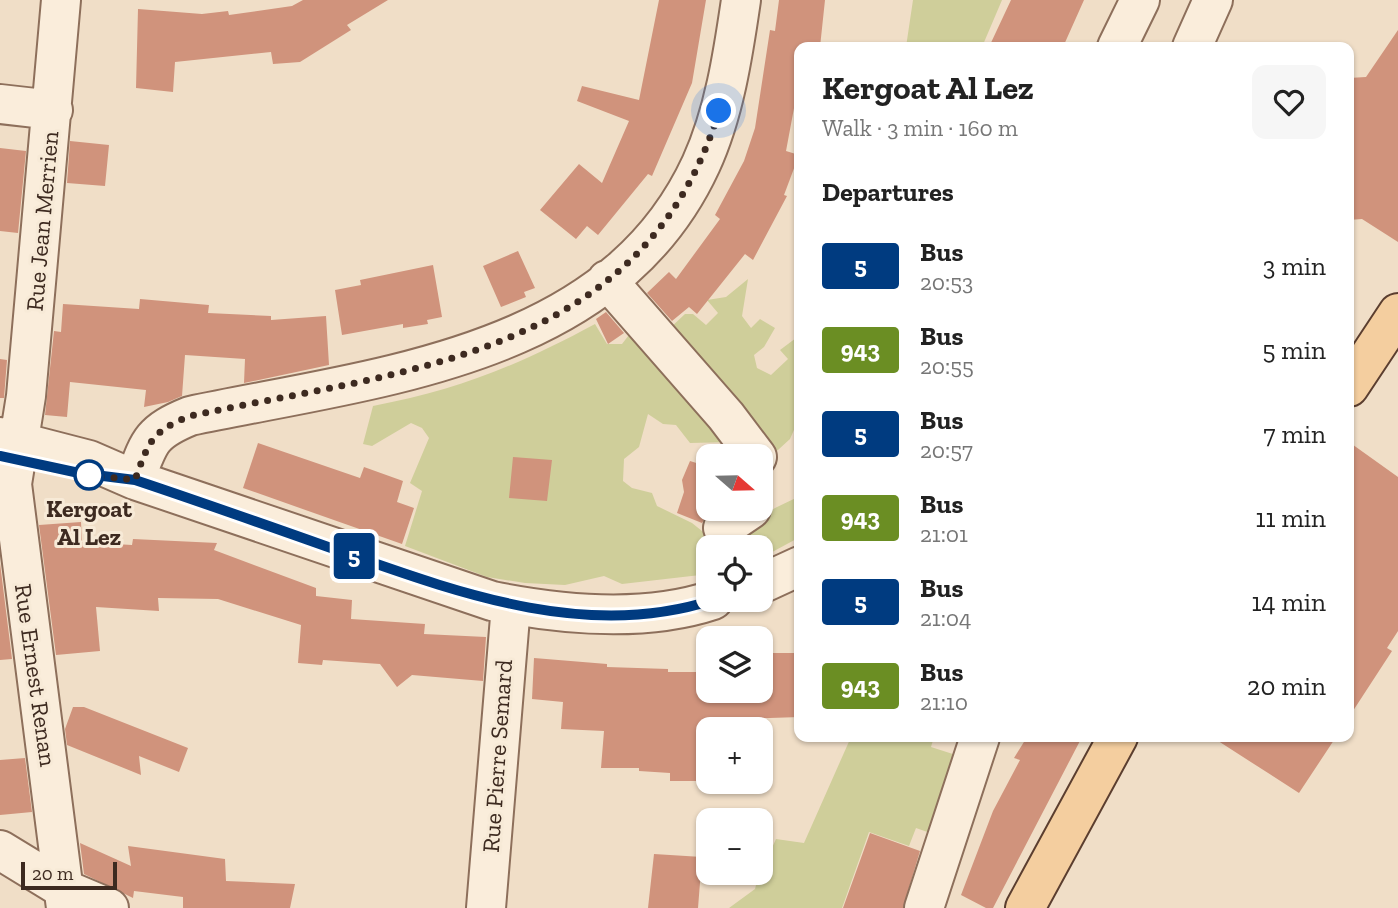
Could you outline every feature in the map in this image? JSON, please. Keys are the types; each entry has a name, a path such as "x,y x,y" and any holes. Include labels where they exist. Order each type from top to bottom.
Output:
{"main road":[{"path":"1354,379 1398,313"},
{"path":"1025,908 1115,742"}],"street":[{"name":"Rue Jean Merrien","path":"8,449 26,396 61,0"},
{"path":"135,480 150,439 169,424 190,416 347,383 391,377 452,360 535,326 583,299 607,280 657,234 701,164 719,111 741,0"},
{"path":"1119,42 1140,0"},
{"path":"1194,42 1213,0"},
{"path":"0,104 52,110"},
{"path":"607,280 747,444"},
{"path":"8,449 89,460 135,480 441,586 511,605 555,611 624,613 696,602"},
{"name":"Rue Ernest Renan","path":"8,449 65,899"},
{"path":"773,578 794,569"},
{"name":"Rue Pierre Semard","path":"485,908 511,605"},
{"path":"924,908 978,742"},
{"path":"0,850 65,899 109,908"}],"shaded area":[{"path":"913,0 1002,0 984,42 907,42"},
{"path":"748,279 742,316 751,328 760,319 775,328 764,347 754,355 757,368 771,375 788,359 780,350 794,340 794,430 790,439 774,454 774,444 690,443 676,425 663,424 648,414 639,447 624,459 623,481 632,488 652,493 657,506 692,523 707,535 696,535 696,575 622,584 604,576 565,585 525,583 487,577 405,546 422,491 410,483 429,438 422,428 411,423 372,446 363,444 373,406 461,384 514,364 595,324 607,344 622,344 632,331 669,329 685,314 693,314 706,325 718,313 707,300 726,297"},
{"path":"794,499 794,540 773,552 773,535 707,535 756,522 774,522 774,509"},
{"path":"849,742 932,742 931,747 959,756 936,835 916,828 909,846 869,832 842,908 729,908 755,889 756,885 773,885 773,846 776,839 804,843"}],"building":[{"path":"303,0 388,0 347,25 351,30 300,62 273,64 271,52 175,62 173,92 136,88 138,9 202,14 228,11 229,15 292,6"},
{"path":"659,0 706,0 692,83 652,176 648,174 598,235 587,226 576,239 540,210 579,164 602,183 629,121 577,101 582,86 639,100"},
{"path":"779,0 825,0 821,42 794,42 794,108 786,151 794,153 794,168 784,195 787,196 753,260 745,254 697,314 689,307 672,321 647,293 669,272 676,279 720,219 715,215 744,161 755,128 770,30 775,31"},
{"path":"1011,0 1084,0 1065,42 991,42"},
{"path":"1398,30 1398,242 1362,219 1354,220 1354,78 1366,77"},
{"path":"70,141 109,145 105,186 67,183"},
{"path":"0,148 26,151 18,233 0,231"},
{"path":"518,251 535,288 524,292 526,297 501,307 483,266"},
{"path":"433,265 442,317 427,320 428,324 403,328 403,324 342,335 335,290 361,285 360,280"},
{"path":"140,299 209,305 208,313 271,316 271,320 326,316 329,365 244,383 245,359 185,355 182,396 168,402 144,407 146,390 70,382 67,417 45,415 54,331 61,332 63,304 139,309"},
{"path":"606,312 624,333 608,344 596,319"},
{"path":"0,359 7,360 4,398 0,398"},
{"path":"258,443 360,478 364,467 403,481 397,502 414,508 402,544 243,488"},
{"path":"1354,446 1398,477 1398,631 1387,648 1392,651 1354,709"},
{"path":"513,457 552,460 547,501 509,498"},
{"path":"690,461 696,463 696,521 677,513 684,492 682,480"},
{"path":"81,522 82,542 132,545 133,539 217,543 214,550 316,588 316,596 352,600 351,619 425,624 424,634 486,637 483,681 412,675 397,687 380,664 323,660 322,665 298,663 301,625 218,599 158,598 159,611 96,607 100,651 56,655 39,525"},
{"path":"0,563 12,659 0,660"},
{"path":"773,653 794,653 794,717 696,717 696,781 670,781 670,773 639,771 639,768 601,768 604,731 561,729 563,702 532,699 534,658 607,664 607,667 668,669 668,672 696,672 696,703 773,703"},
{"path":"73,707 84,707 188,748 179,772 139,756 141,775 67,745 65,729"},
{"path":"1024,742 1079,742 993,908 986,908 961,895 993,811 1020,760 1014,758"},
{"path":"1220,742 1333,742 1299,793"},
{"path":"25,758 32,812 0,815 0,760"},
{"path":"870,833 920,851 903,908 843,908"},
{"path":"80,843 131,866 128,846 225,859 226,881 295,884 290,908 183,908 183,897 134,891 133,898 84,874"},
{"path":"654,854 696,857 696,885 700,885 698,908 648,908"}],"bus line":[{"name":"5","path":"0,456 79,473 135,480 429,582 492,601 532,609 604,613 651,611 696,604"}],"place":[{"name":"Kergoat Al Lez","path":"89,475"}],"route":[{"path":"89,475 135,480 150,439 169,424 190,416 417,371 512,337 565,310 592,293 632,260 657,234 701,164 719,111"}]}
